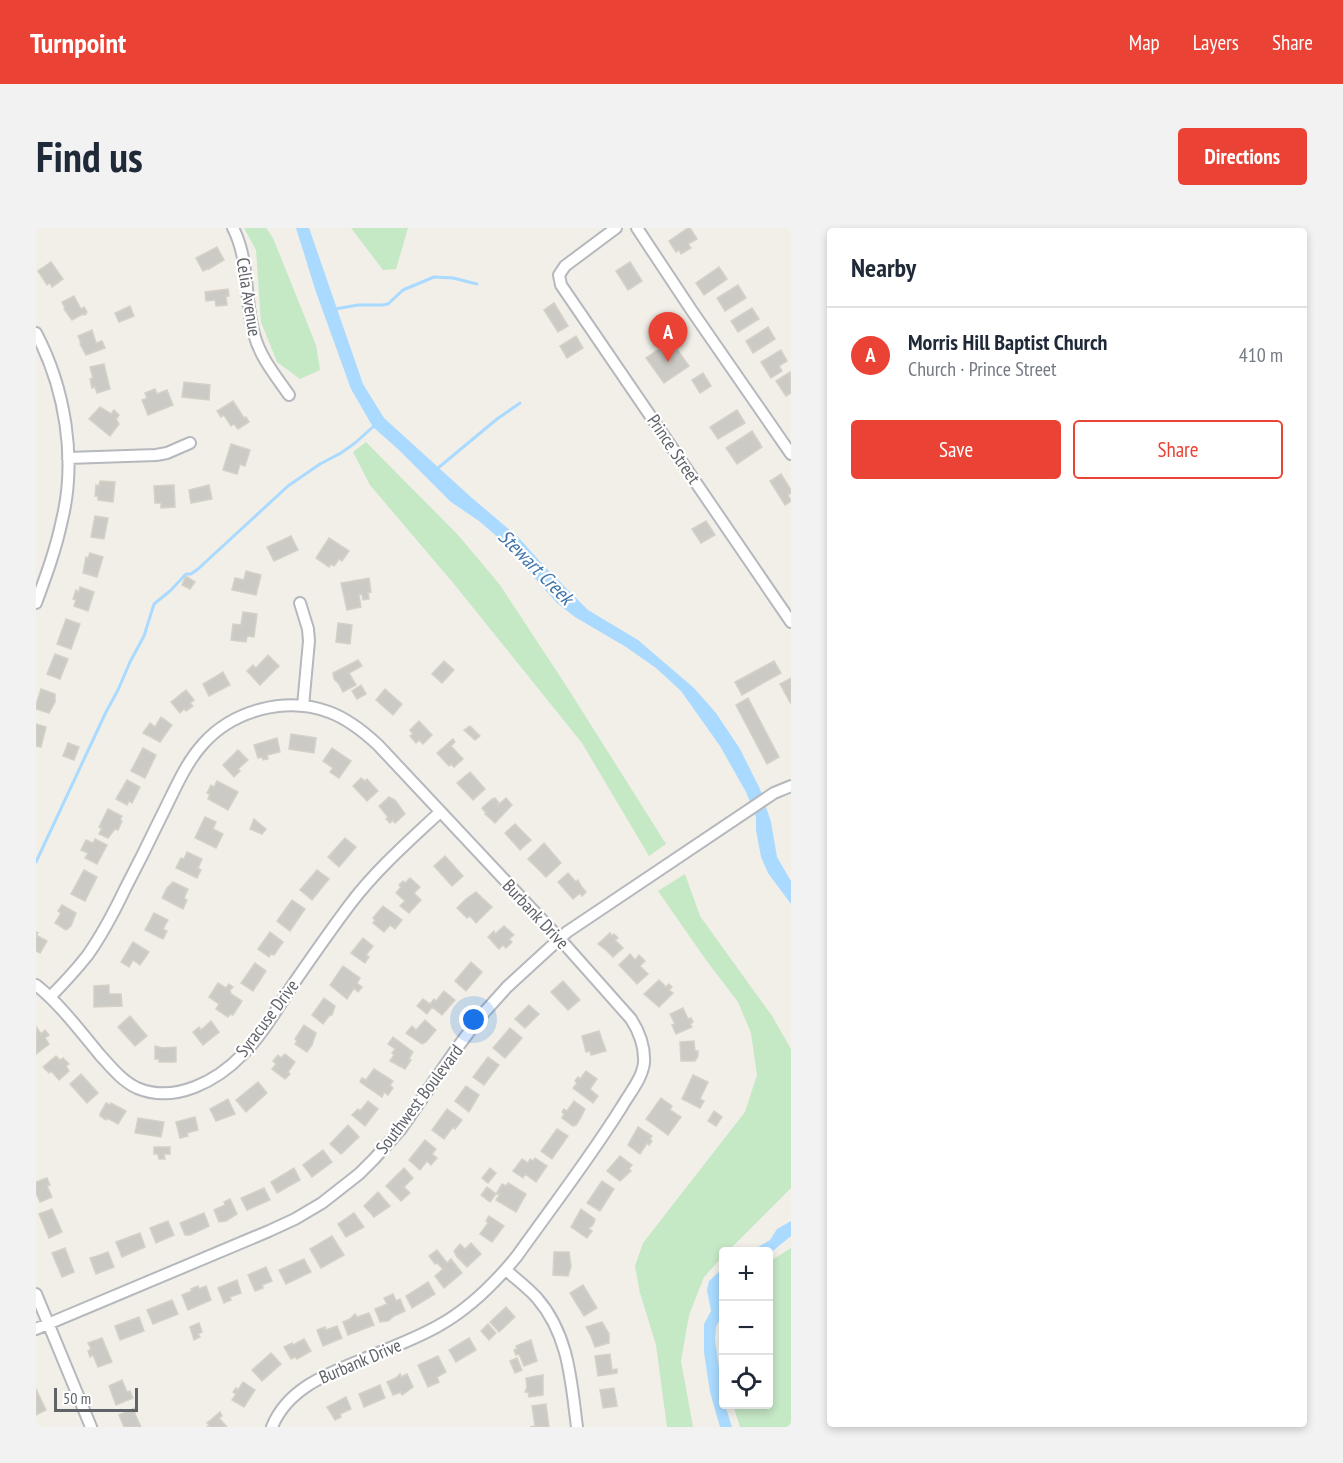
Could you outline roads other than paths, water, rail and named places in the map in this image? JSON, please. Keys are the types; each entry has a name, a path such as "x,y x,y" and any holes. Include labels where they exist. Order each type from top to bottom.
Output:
{"street":[{"name":"Celia Avenue","path":"233,228 241,246 253,331 258,348 289,395"},
{"name":"Prince Street","path":"616,228 564,266 560,275 561,285 791,622"},
{"path":"637,228 791,454"},
{"path":"36,333 51,368 62,406 68,458 63,518 54,554 36,603"},
{"path":"68,458 156,455 190,443"},
{"path":"300,603 309,641 303,706"},
{"name":"Burbank Drive","path":"50,997 88,955 104,930 183,773 203,744 216,731 250,713 282,706 303,706 329,712 347,720 378,745 560,939 631,1019 641,1037 644,1063 637,1082 611,1123 517,1256 489,1288 441,1324 310,1383 288,1402 272,1427"},
{"name":"Southwest Boulevard","path":"36,1329 269,1232 295,1219 336,1193 359,1174 392,1139 481,1016 507,987 567,932 774,793 791,786"},
{"name":"Syracuse Drive","path":"36,984 115,1071 135,1087 157,1093 173,1093 201,1084 217,1075 244,1053 259,1036 352,901 440,812"},
{"path":"506,1270 536,1297 558,1329 570,1371 577,1427"},
{"path":"36,1294 91,1427"}],"water":[{"name":"Stewart Creek","path":"296,228 309,228 363,384 384,418 518,537 588,610 638,640 694,688 716,713 740,749 760,789 771,822 777,857 791,881 791,904 768,873 761,857 756,817 746,792 720,746 681,691 656,668 575,617 557,603 501,540 479,521 451,502 373,427 351,389"},
{"path":"791,1221 791,1236 773,1251 773,1247 758,1247 770,1240 777,1229"},
{"path":"719,1272 719,1321 715,1339 719,1368 719,1409 726,1409 732,1427 720,1427 710,1392 704,1352 704,1324 711,1311 707,1290 709,1281"}],"waterway":[{"path":"335,309 358,305 388,304 403,290 434,277 453,278 477,284"},
{"path":"438,468 520,403"},
{"path":"36,862 144,636 154,604 186,574 191,574 198,569 288,486 341,453 374,426"}],"place":[{"name":"Morris Hill Baptist Church","path":"668,362"}]}
